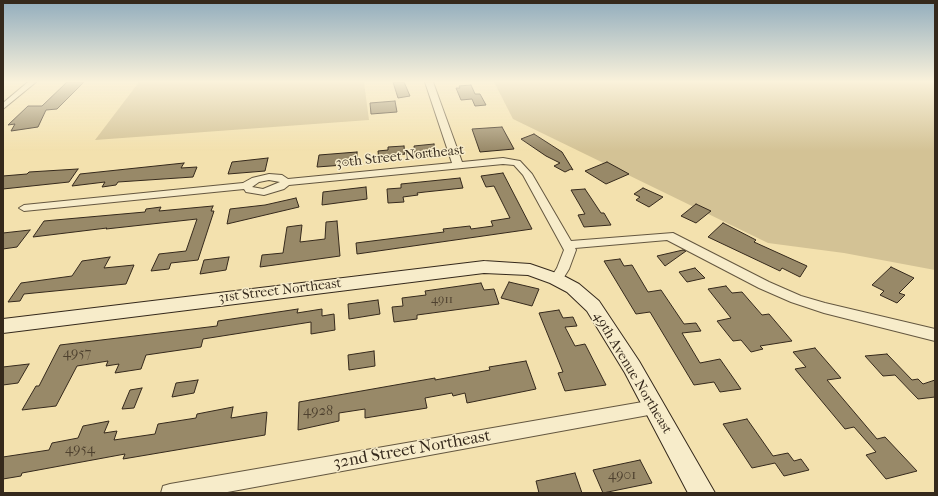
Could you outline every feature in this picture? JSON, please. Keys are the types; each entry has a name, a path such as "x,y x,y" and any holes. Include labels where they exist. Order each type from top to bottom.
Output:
{"street":[{"path":"438,105 458,165"},
{"name":"30th Street Northeast","path":"246,186 250,190 264,192 280,187 286,182 503,161 517,163 527,174 568,245"},
{"name":"30th Street Northeast","path":"24,208 246,186 256,180 269,177 282,178 286,182"},
{"path":"556,279 568,258 568,245 669,236 764,285 796,299 824,308 935,335"},
{"name":"31st Street Northeast","path":"3,326 484,267 518,268 556,279"},
{"name":"49th Avenue Northeast","path":"556,279 576,291 593,306 632,367 702,493"},
{"name":"32nd Street Northeast","path":"170,493 654,407"}],"shaded area":[{"path":"121,105 367,105 369,120 95,140"},
{"path":"506,105 935,105 935,270 844,253 768,243 513,119"}],"building":[{"path":"61,105 57,109 46,110 38,127 11,131 15,124 8,125 28,106"},
{"path":"370,105 396,105 397,112 371,114"},
{"path":"502,127 514,149 480,152 472,129"},
{"path":"534,134 562,152 573,170 571,169 565,172 554,166 560,163 546,156 521,139"},
{"path":"434,144 436,156 422,157 422,154 415,155 414,146"},
{"path":"404,146 405,154 391,156 391,160 379,161 378,151 388,150 388,147"},
{"path":"357,152 357,164 317,167 319,155"},
{"path":"268,158 265,171 228,174 232,162"},
{"path":"607,162 629,174 606,184 585,171"},
{"path":"184,163 181,168 197,167 193,177 118,182 116,185 102,187 105,182 72,186 80,174"},
{"path":"78,169 69,182 3,189 3,176 27,174 29,172"},
{"path":"503,173 532,229 357,254 356,243 444,232 443,229 470,226 471,229 493,226 491,221 510,218 494,186 486,187 481,176"},
{"path":"460,178 463,188 417,193 418,195 403,197 404,202 388,203 387,189 401,188 401,184"},
{"path":"366,187 367,199 322,205 323,192"},
{"path":"643,188 663,197 649,207 636,200 640,197 634,194"},
{"path":"585,189 601,213 604,213 611,225 584,227 578,215 585,214 571,190"},
{"path":"296,198 299,207 227,224 230,209 265,205"},
{"path":"696,204 711,211 696,223 681,216"},
{"path":"213,206 211,211 214,211 198,260 171,263 169,269 151,271 159,254 186,251 197,219 33,237 44,221 145,212 146,209 161,207 159,211"},
{"path":"337,221 340,256 260,267 262,255 283,253 287,227 302,225 300,242 325,239 326,222"},
{"path":"723,223 756,240 754,242 807,266 800,277 782,268 780,271 708,237"},
{"path":"30,230 17,247 3,249 3,233"},
{"path":"683,250 686,251 665,266 657,256"},
{"path":"110,257 104,268 134,265 126,284 24,294 20,301 8,302 21,283 72,276 82,261"},
{"path":"229,257 226,270 200,274 204,260"},
{"path":"620,259 624,266 632,265 648,292 661,290 684,324 696,323 701,331 682,333 700,363 720,359 741,389 720,392 714,382 694,385 650,312 636,314 604,261"},
{"path":"891,267 914,278 899,293 905,295 897,303 880,295 884,291 872,285"},
{"path":"695,268 705,278 687,282 679,272"},
{"path":"509,282 539,289 532,306 501,298"},
{"path":"481,283 484,290 494,289 499,304 417,315 417,319 394,322 392,307 403,306 402,298 426,295 425,291"},
{"path":"726,286 732,293 742,292 762,315 769,314 792,341 760,346 763,349 751,352 741,340 733,341 717,321 731,318 708,289"},
{"path":"378,300 380,314 349,319 348,304"},
{"path":"298,309 297,313 322,309 322,316 334,314 335,330 311,334 311,322 203,339 201,347 146,355 141,369 115,373 119,364 106,366 108,361 77,366 56,406 22,410 36,386 39,386 60,345 217,326 218,321"},
{"path":"559,310 563,318 573,317 577,326 565,327 575,346 585,344 606,385 565,391 558,373 563,372 539,313"},
{"path":"815,348 841,378 827,380 877,439 885,437 917,471 886,479 866,455 876,452 854,427 845,429 795,369 806,367 793,352"},
{"path":"374,351 375,366 349,370 348,355"},
{"path":"887,354 912,380 918,379 923,384 935,380 935,397 918,399 895,375 883,376 865,356"},
{"path":"526,361 536,389 467,403 465,393 453,396 452,393 425,398 427,408 365,418 365,409 339,413 339,421 298,430 299,402 435,378 435,380 490,370 489,367"},
{"path":"29,364 18,383 3,385 3,367"},
{"path":"198,380 194,393 172,397 176,383"},
{"path":"142,388 134,408 122,409 130,390"},
{"path":"233,407 231,418 267,412 265,435 123,459 125,454 22,473 21,476 3,479 3,457 49,450 52,443 78,438 83,426 109,421 104,433 117,431 114,440 155,434 158,424 196,418 197,414"},
{"path":"747,419 773,456 788,453 794,461 801,459 809,470 784,476 775,463 752,468 723,424"},
{"path":"640,460 652,483 603,493 593,470"},
{"path":"575,473 582,493 539,493 536,481"}]}
